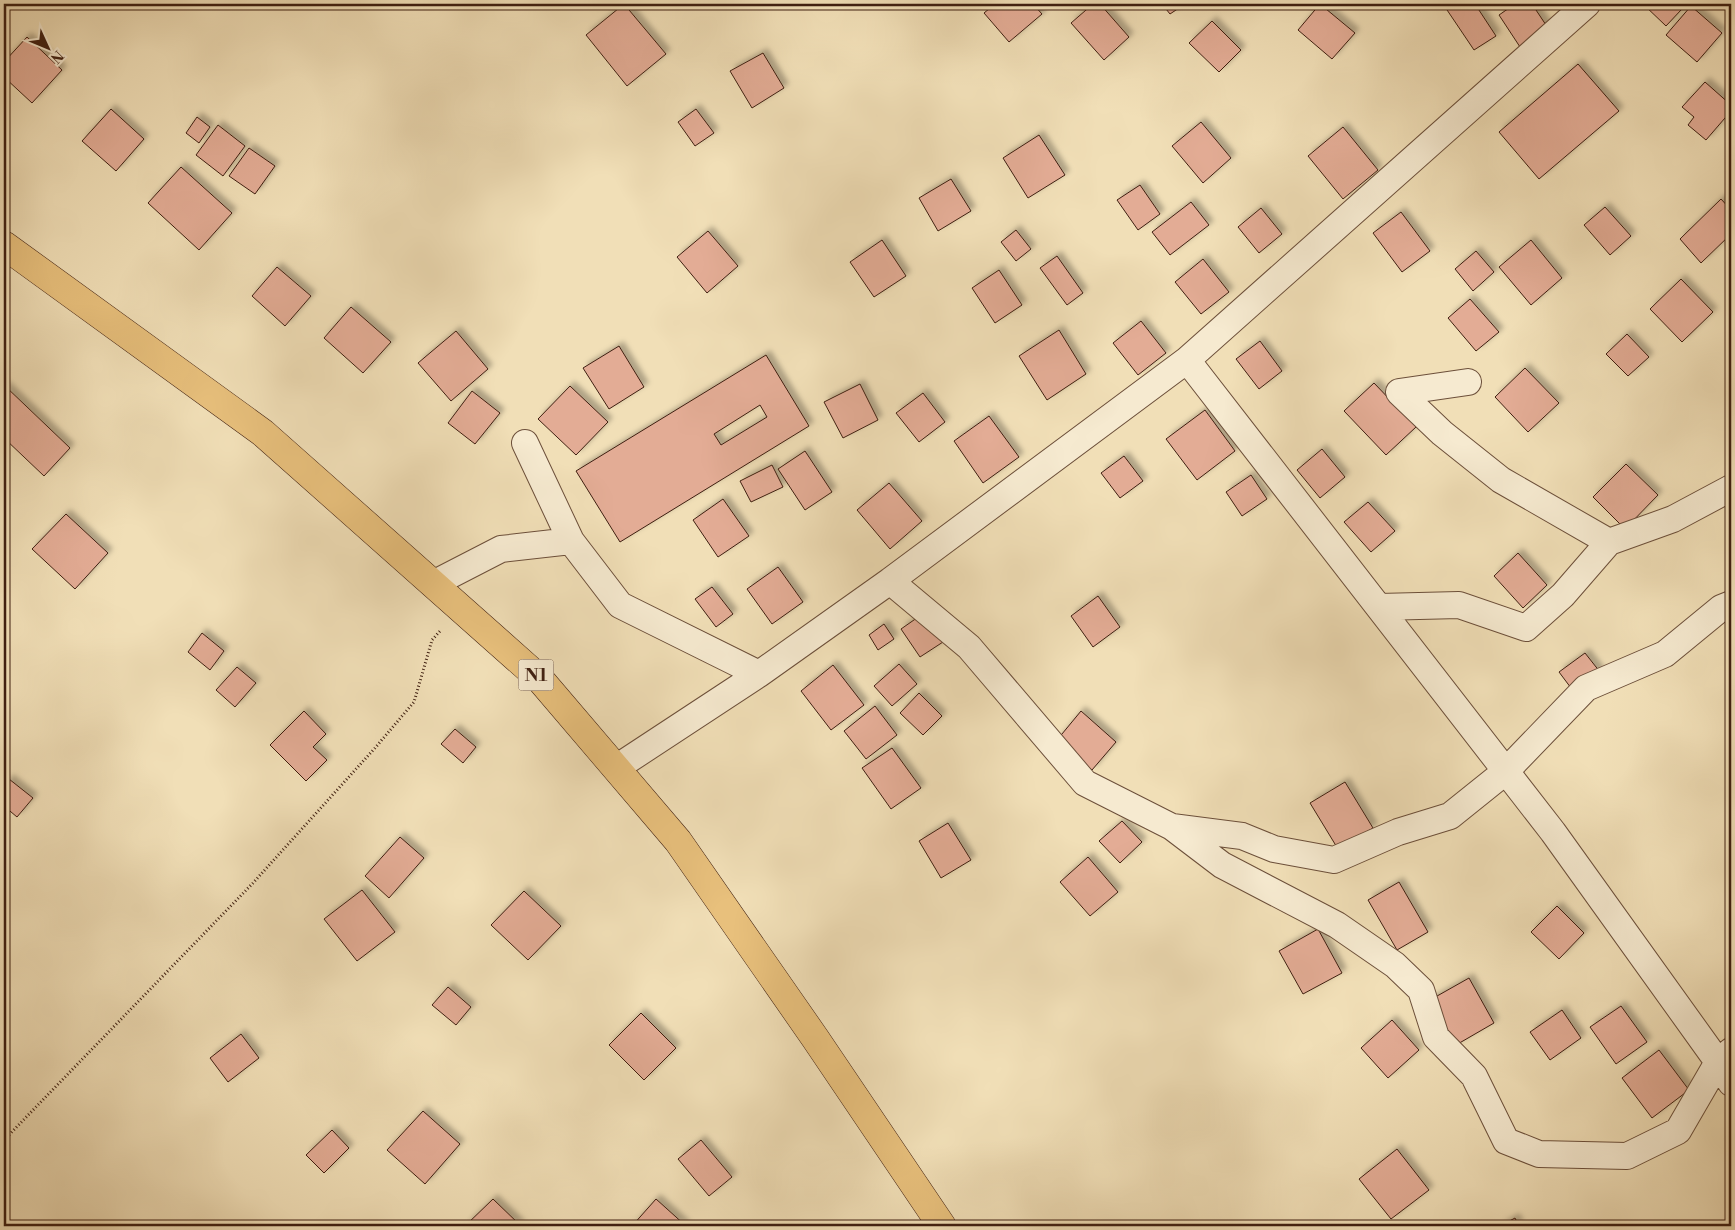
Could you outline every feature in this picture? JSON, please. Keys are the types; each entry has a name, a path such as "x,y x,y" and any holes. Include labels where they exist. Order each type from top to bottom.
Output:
{"highway":[{"name":"N1","path":"4,245 263,433 539,678 678,841 815,1038 942,1226"}],"street":[{"path":"616,768 759,674 890,581 1187,360 1587,4"},
{"path":"890,581 969,647 1085,782 1172,827 1222,865 1337,925 1395,965 1421,990 1436,1037 1474,1076 1506,1141 1539,1154 1628,1156 1678,1131 1727,1066 1553,832 1187,360"},
{"path":"1468,382 1399,392 1442,433 1501,480 1609,542"},
{"path":"525,443 570,541 620,605 759,674"},
{"path":"1378,607 1459,605 1526,628 1563,595 1609,542 1673,519 1731,488"},
{"path":"433,584 501,549 570,541"},
{"path":"1172,827 1242,836 1274,849 1334,860 1398,832 1450,816 1506,771 1586,688 1665,654 1721,608 1731,604"}],"path":[{"path":"4,1140 252,883 375,748 414,702 432,640 459,607"}],"building":[{"path":"624,4 666,54 627,86 586,35"},
{"path":"995,4 1033,4 1042,14 1009,42 984,13"},
{"path":"1093,4 1100,4 1129,37 1104,60 1071,23"},
{"path":"1162,4 1185,4 1170,14"},
{"path":"1320,4 1355,33 1332,59 1298,30"},
{"path":"1443,4 1475,4 1496,36 1474,50"},
{"path":"1515,4 1532,4 1550,31 1522,50 1499,15"},
{"path":"1643,4 1675,4 1681,10 1666,26"},
{"path":"1691,6 1722,33 1697,62 1666,35"},
{"path":"1212,21 1241,50 1219,72 1189,43"},
{"path":"27,37 62,70 32,103 4,77 4,62"},
{"path":"763,53 784,88 752,108 730,71"},
{"path":"1578,64 1619,111 1539,179 1499,132"},
{"path":"1705,82 1731,105 1731,111 1706,140 1688,125 1694,117 1682,107"},
{"path":"111,109 144,139 116,171 82,141"},
{"path":"696,109 714,133 695,146 678,122"},
{"path":"197,117 210,127 199,143 186,133"},
{"path":"1201,122 1231,158 1203,183 1172,146"},
{"path":"218,125 245,146 223,176 196,155"},
{"path":"1343,127 1378,170 1343,199 1308,156"},
{"path":"1039,135 1065,175 1028,198 1003,158"},
{"path":"249,148 275,166 255,194 229,176"},
{"path":"181,167 232,213 199,250 148,203"},
{"path":"951,179 971,211 938,231 919,198"},
{"path":"1140,185 1160,214 1138,230 1117,200"},
{"path":"1721,199 1731,210 1731,234 1701,263 1680,239"},
{"path":"1191,202 1209,225 1170,255 1152,232"},
{"path":"1605,207 1631,236 1610,255 1584,225"},
{"path":"1261,208 1282,234 1259,253 1238,227"},
{"path":"1401,212 1430,251 1402,272 1373,233"},
{"path":"1016,230 1031,249 1016,261 1001,242"},
{"path":"708,231 738,266 707,293 677,257"},
{"path":"882,240 906,276 874,297 850,262"},
{"path":"1531,240 1562,278 1531,305 1499,267"},
{"path":"1476,251 1494,272 1473,291 1455,269"},
{"path":"1057,256 1083,293 1067,305 1040,268"},
{"path":"1203,259 1229,292 1201,314 1175,282"},
{"path":"277,267 311,296 285,326 252,296"},
{"path":"999,270 1022,305 995,323 972,288"},
{"path":"1681,279 1713,312 1682,342 1650,309"},
{"path":"1470,299 1499,332 1476,351 1448,318"},
{"path":"351,307 391,342 363,373 324,338"},
{"path":"1141,321 1166,353 1138,375 1113,343"},
{"path":"1059,330 1086,374 1047,400 1019,356"},
{"path":"456,331 488,369 451,401 418,363"},
{"path":"1627,334 1649,357 1628,376 1606,354"},
{"path":"1260,341 1282,371 1259,389 1236,359"},
{"path":"619,346 644,387 609,409 583,368"},
{"path":"766,355 809,426 620,542 576,471","holes":["760,405 767,417 721,445 714,434"]},
{"path":"1525,368 1559,403 1528,432 1495,397"},
{"path":"1374,383 1416,427 1386,455 1344,411"},
{"path":"860,384 878,420 843,438 824,402"},
{"path":"4,385 70,448 44,476 4,438"},
{"path":"570,386 608,422 576,455 538,419"},
{"path":"472,391 500,413 475,444 448,423"},
{"path":"923,393 945,422 919,442 896,413"},
{"path":"1205,410 1235,451 1197,480 1166,439"},
{"path":"989,416 1019,457 983,483 954,441"},
{"path":"1322,449 1345,477 1320,498 1297,470"},
{"path":"805,451 832,492 805,510 778,469"},
{"path":"1124,456 1143,481 1120,498 1101,473"},
{"path":"1626,464 1658,495 1625,529 1593,497"},
{"path":"772,465 783,487 751,502 740,481"},
{"path":"1251,475 1267,499 1242,516 1226,492"},
{"path":"889,483 922,521 890,549 857,510"},
{"path":"723,499 749,536 718,557 693,520"},
{"path":"1368,502 1395,531 1371,552 1344,522"},
{"path":"66,514 108,553 75,589 32,549"},
{"path":"1518,553 1547,585 1523,608 1494,576"},
{"path":"778,567 803,602 772,624 747,589"},
{"path":"712,587 733,614 716,627 695,599"},
{"path":"1098,596 1120,627 1093,647 1071,616"},
{"path":"924,613 943,642 920,657 901,629"},
{"path":"884,624 894,639 878,650 869,635"},
{"path":"202,633 224,651 210,670 188,652"},
{"path":"1585,653 1600,672 1574,692 1559,672"},
{"path":"899,664 917,684 892,706 874,686"},
{"path":"833,665 864,705 831,730 801,691"},
{"path":"237,667 256,683 235,707 216,690"},
{"path":"919,693 942,716 923,735 900,713"},
{"path":"875,706 897,735 866,759 844,731"},
{"path":"304,711 326,734 313,747 327,760 306,781 270,745"},
{"path":"1081,711 1116,742 1092,770 1057,740"},
{"path":"455,729 476,747 463,763 441,744"},
{"path":"892,748 921,788 891,809 862,768"},
{"path":"9,779 33,798 17,817 4,806 4,786"},
{"path":"1345,782 1373,828 1338,849 1310,803"},
{"path":"1122,821 1142,842 1120,863 1099,841"},
{"path":"948,823 971,860 941,878 919,841"},
{"path":"400,837 424,858 389,898 365,876"},
{"path":"1088,857 1118,892 1090,916 1060,882"},
{"path":"1399,882 1428,932 1397,950 1368,900"},
{"path":"362,890 395,932 357,961 324,919"},
{"path":"524,891 561,926 528,960 491,925"},
{"path":"1557,906 1584,933 1559,959 1531,932"},
{"path":"1318,929 1342,973 1303,994 1279,951"},
{"path":"1469,978 1494,1023 1456,1045 1430,1000"},
{"path":"448,987 471,1007 456,1025 432,1005"},
{"path":"1621,1006 1647,1042 1616,1064 1590,1027"},
{"path":"1562,1010 1581,1038 1550,1060 1530,1032"},
{"path":"641,1013 676,1048 644,1080 609,1045"},
{"path":"1392,1020 1419,1050 1388,1078 1361,1048"},
{"path":"241,1034 259,1058 228,1082 210,1058"},
{"path":"1659,1050 1689,1090 1652,1118 1622,1078"},
{"path":"423,1111 460,1144 425,1184 387,1150"},
{"path":"332,1130 349,1148 324,1173 306,1155"},
{"path":"701,1140 732,1177 709,1196 678,1159"},
{"path":"1397,1149 1429,1190 1391,1219 1359,1179"},
{"path":"493,1199 521,1226 465,1226"},
{"path":"656,1199 686,1226 632,1226"},
{"path":"1515,1218 1519,1226 1500,1226"}]}
